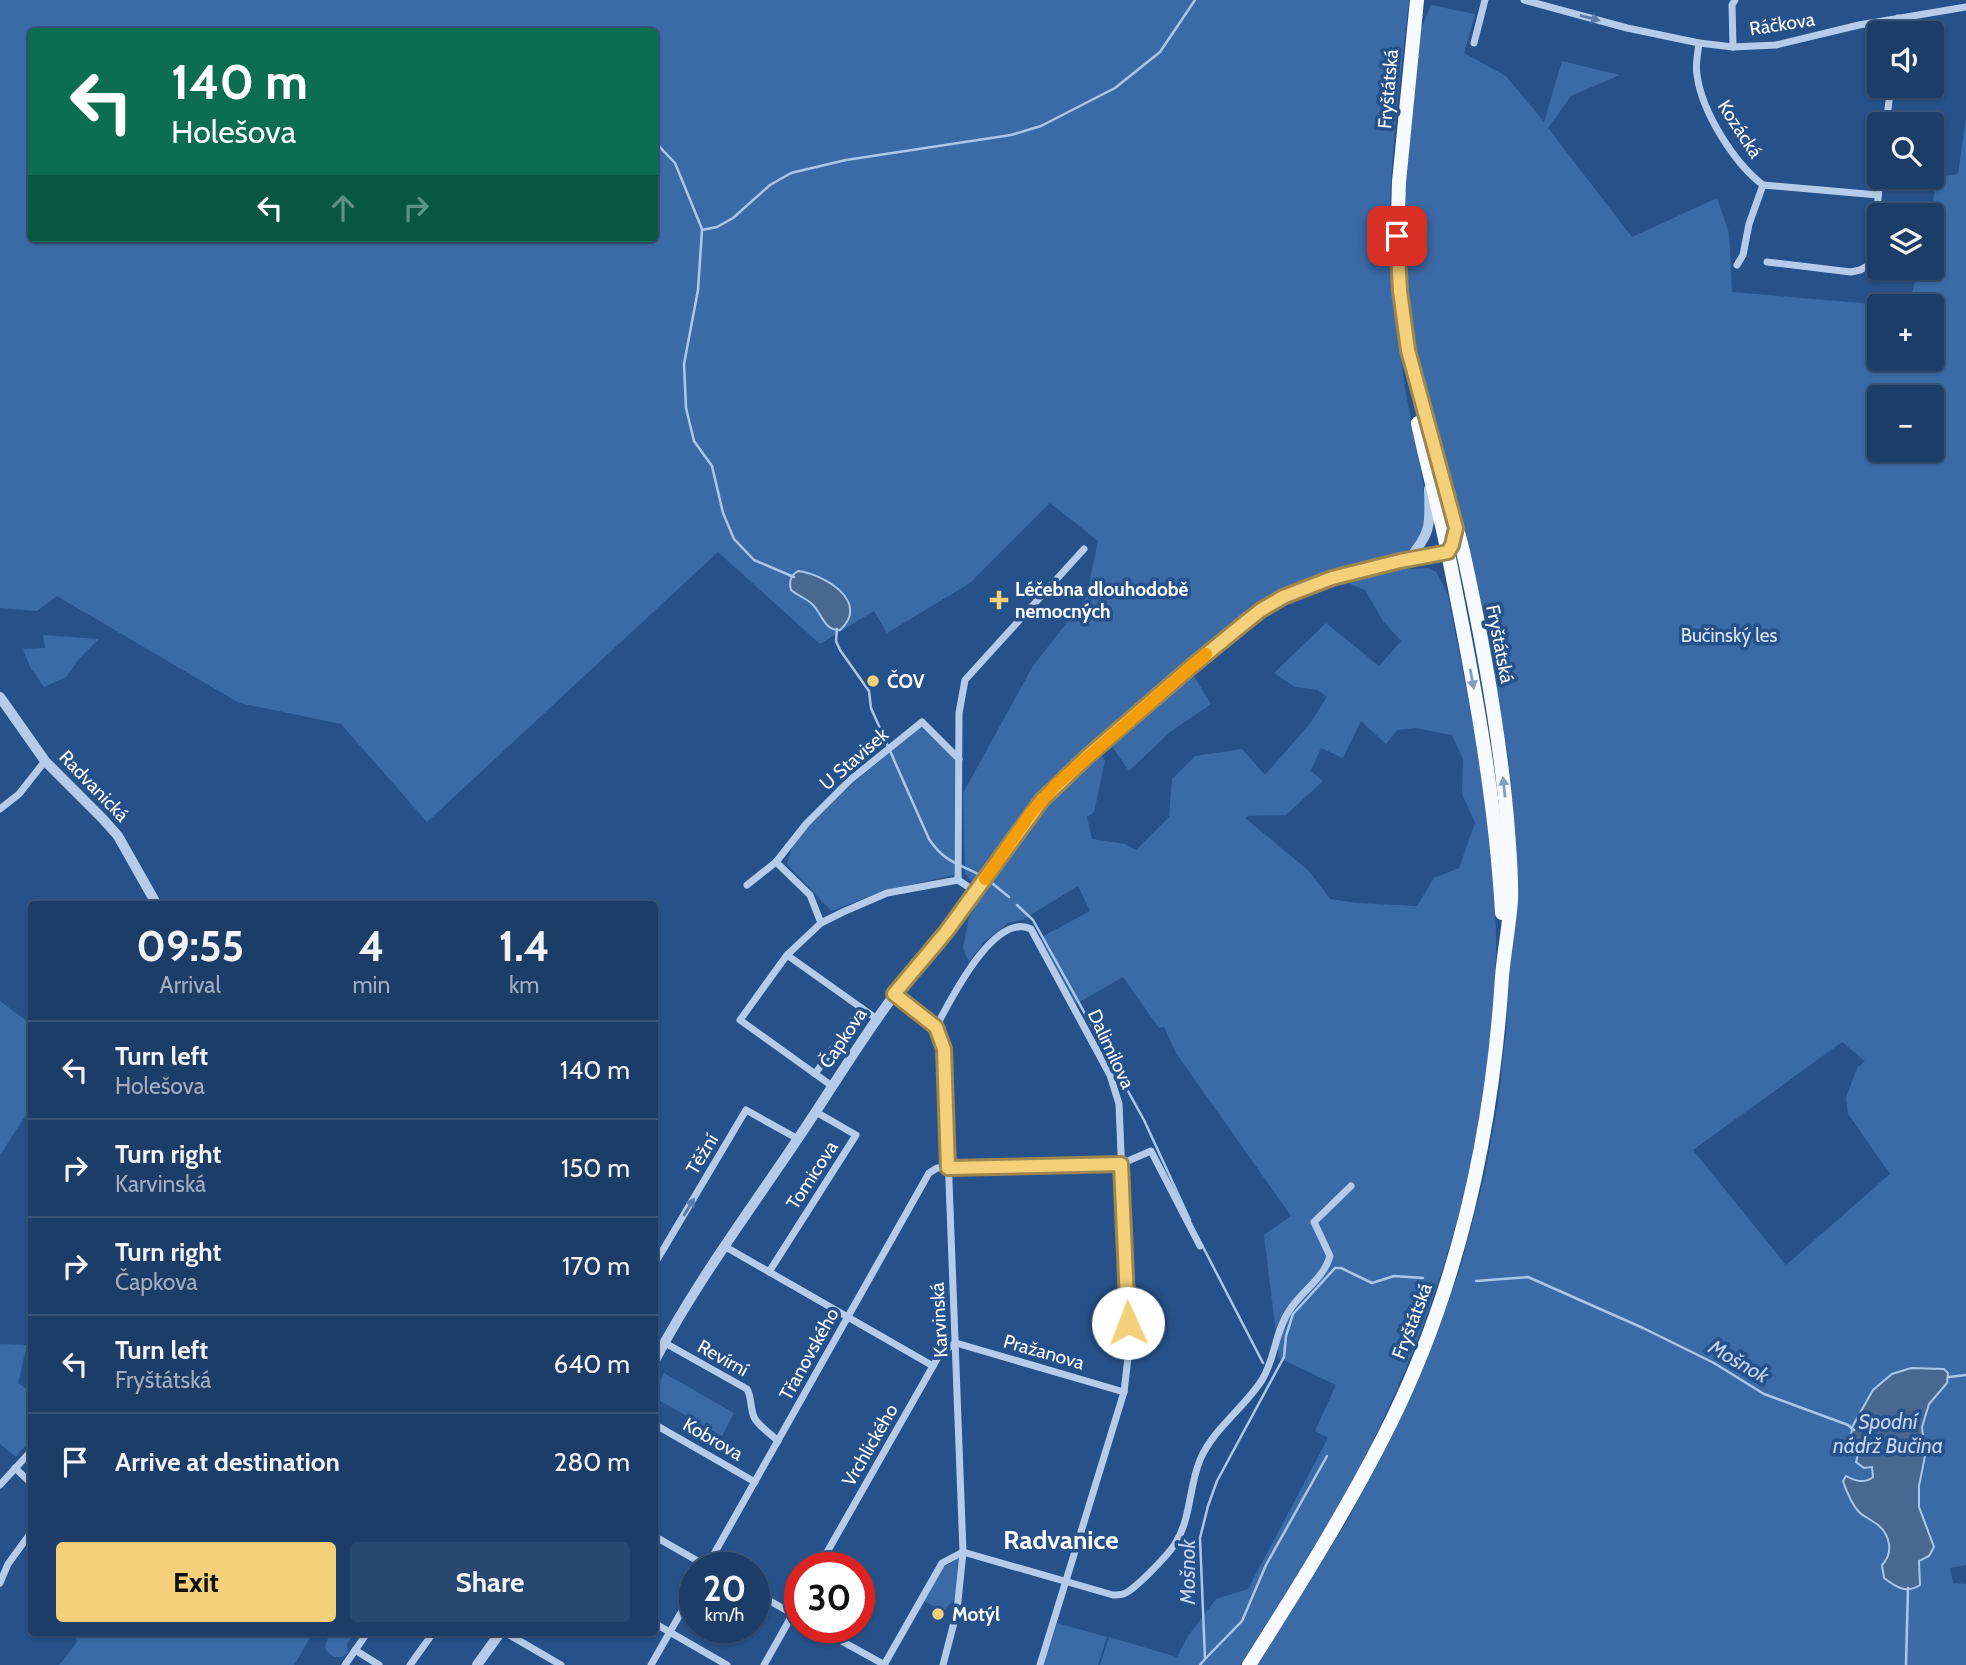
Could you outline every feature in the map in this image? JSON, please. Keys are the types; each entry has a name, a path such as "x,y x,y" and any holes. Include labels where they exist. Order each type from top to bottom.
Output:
{"main road":[{"name":"Fryštátská","path":"1417,0 1399,182 1397,236 1400,291 1416,412 1448,552 1485,751 1495,822 1504,953"},
{"name":"Fryštátská","path":"1249,1665 1341,1517 1410,1380 1452,1266 1476,1176 1490,1102 1499,1032 1504,953 1511,901 1507,819 1500,757 1469,582 1408,350"}],"street":[{"path":"1474,43 1485,0"},
{"name":"Ráčkova","path":"1524,0 1627,28 1733,47 1776,45 1961,5"},
{"name":"Ráčkova","path":"1733,47 1732,5 1735,0"},
{"name":"Kozácká","path":"1699,43 1696,73 1701,96 1720,134 1753,177 1763,185 1878,195"},
{"name":"Kozácká","path":"1737,265 1743,256 1749,225 1763,185"},
{"path":"1767,262 1851,272 1872,264 1879,189"},
{"path":"1408,560 1425,539 1429,528 1429,472"},
{"path":"1456,528 1448,552 1469,582"},
{"path":"958,880 959,712 965,680 1084,549"},
{"name":"Čapkova","path":"658,1355 724,1246 894,994 940,940 1031,813 1056,785 1192,666 1261,610 1283,597 1332,578 1448,552"},
{"name":"Radvanická","path":"0,696 45,761 118,836 155,901"},
{"name":"U Stavisek","path":"747,885 776,862 806,824 850,780 922,722 959,759"},
{"path":"0,809 19,794 45,761"},
{"path":"776,862 810,895 821,923"},
{"path":"832,1086 740,1020 787,955 821,923 887,894 958,880 976,892"},
{"name":"Dalimilova","path":"936,1027 967,972 991,942 1015,926 1024,925 1031,929 1110,1075 1119,1104 1129,1349 1124,1392 1040,1665"},
{"path":"787,955 877,1019"},
{"path":"894,994 936,1027"},
{"path":"815,1074 861,1008"},
{"name":"Karvinská","path":"936,1027 944,1049 963,1552 957,1611 943,1665"},
{"name":"Těžní","path":"658,1252 746,1110 798,1139"},
{"name":"Tomicova","path":"769,1272 856,1135 816,1112"},
{"path":"948,1168 1121,1164 1151,1151 1200,1247"},
{"name":"Třanovského","path":"716,1552 929,1173 937,1168 948,1168"},
{"path":"845,1643 885,1665 942,1563 963,1552 1113,1595 1124,1594 1137,1584 1175,1545 1181,1534 1200,1460 1210,1443 1262,1380 1271,1360 1280,1326 1290,1309 1326,1269 1330,1256 1314,1222 1350,1186"},
{"path":"724,1246 933,1366"},
{"name":"Revírní","path":"665,1343 747,1390 757,1422 778,1441"},
{"name":"Pražanova","path":"956,1343 1124,1392"},
{"name":"Vrchlického","path":"827,1552 941,1352 956,1343"},
{"name":"Kobrova","path":"658,1426 755,1482"},
{"path":"0,1485 28,1454"},
{"path":"15,1468 28,1480"},
{"path":"0,1583 8,1564 28,1536"},
{"path":"658,1538 682,1552"},
{"path":"651,1665 679,1616"},
{"path":"658,1625 727,1665"},
{"path":"764,1665 784,1634"},
{"path":"345,1665 365,1636"},
{"path":"410,1665 431,1636"},
{"path":"477,1665 498,1636"},
{"path":"511,1636 561,1665"},
{"path":"355,1650 379,1665"}],"green space":[{"path":"0,0 1409,0 1393,146 1390,252 1405,387 1423,485 1426,523 1423,534 1413,547 1403,554 1322,577 1260,604 1056,778 980,881 971,881 965,873 963,793 1033,666 1086,598 1098,541 1050,503 970,583 887,633 874,611 820,644 718,552 427,822 341,724 239,703 57,596 37,611 0,608","holes":["816,576 842,591 827,626 809,602"]},
{"name":"Bučinský les","path":"1431,5 1475,14 1464,53 1506,76 1544,122 1562,61 1620,75 1571,96 1548,128 1632,237 1717,198 1729,233 1732,292 1867,303 1867,371 1944,371 1944,294 1912,294 1915,280 1944,280 1944,203 1933,203 1935,189 1944,189 1944,176 1958,174 1966,118 1966,1565 1950,1568 1953,1583 1966,1584 1966,1665 1257,1665 1347,1521 1391,1439 1431,1348 1460,1269 1484,1178 1498,1103 1506,1032 1511,954 1518,901 1508,756 1470,548 1415,348 1405,236 1406,182 1421,29","holes":["1842,1042 1865,1061 1857,1068 1846,1098 1848,1114 1890,1174 1786,1265 1693,1150","1911,1368 1944,1369 1949,1373 1949,1377 1929,1404 1922,1427 1925,1456 1919,1486 1919,1507 1924,1522 1919,1561 1920,1585 1913,1589 1897,1588 1888,1560 1890,1549 1887,1537 1878,1525 1861,1514 1846,1476 1860,1481 1873,1477 1870,1466 1854,1443 1852,1429 1863,1410"]},
{"path":"1428,568 1436,572 1448,594 1478,750 1484,797 1496,934 1493,1016 1476,1138 1463,1198 1426,1316 1404,1374 1378,1430 1330,1520 1240,1665 1100,1665 1109,1637 1177,1657 1188,1636 1216,1599 1248,1589 1328,1438 1315,1431 1336,1385 1279,1358 1264,1235 1291,1216 1176,1053 1164,1027 1159,1028 1123,977 1076,1004 1040,938 1090,911 1078,886 1022,920 1008,923 985,941 969,962 963,948 969,917 1011,850 1055,796 1100,752 1105,761 1094,812 1087,817 1092,839 1125,844 1136,850 1169,817 1172,779 1195,756 1242,749 1265,775 1309,725 1327,697 1318,690 1295,687 1274,673 1326,623 1379,666 1401,641 1383,621 1365,590 1350,584 1349,580 1402,569","holes":["1361,721 1386,744 1397,730 1415,728 1452,735 1463,759 1462,794 1475,823 1459,868 1434,878 1417,906 1330,899 1309,871 1245,818 1286,815 1323,781 1311,771 1321,748 1343,758"]},
{"path":"43,635 99,639 66,677 44,687 30,667 23,649 45,648"},
{"path":"1192,673 1211,704 1170,732 1129,771 1111,745"},
{"path":"921,727 955,760 954,875 887,890 831,911 787,864 793,844 853,783"},
{"path":"0,1001 28,1022 28,1112 0,1155"},
{"path":"0,1344 27,1345 18,1383 28,1390 28,1443 16,1457 0,1444"},
{"path":"664,1373 734,1413 722,1436 658,1400 658,1386"},
{"path":"958,1559 955,1599 943,1611 924,1601 943,1567"},
{"path":"1057,1623 1107,1637 1098,1665 1044,1665"},
{"path":"72,1636 311,1636 294,1665 59,1665 78,1641"},
{"path":"329,1636 353,1636 347,1644 348,1653 342,1657 334,1657 325,1647"}],"water":[{"path":"798,571 809,573 831,584 847,600 850,609 848,620 840,630 826,624 811,603 791,590 791,579"},
{"name":"Spodní nádrž Bučina","path":"1911,1368 1944,1369 1948,1373 1947,1383 1929,1404 1922,1427 1925,1456 1919,1486 1919,1507 1934,1547 1929,1556 1919,1561 1920,1585 1906,1589 1897,1587 1884,1578 1882,1565 1888,1555 1888,1539 1878,1525 1856,1509 1843,1481 1846,1476 1860,1481 1873,1477 1872,1467 1864,1468 1856,1462 1859,1451 1851,1437 1852,1427 1873,1390 1892,1374"}],"waterway":[{"path":"794,577 754,560 734,539 723,513 712,466 694,441 686,408 684,364 698,290 702,230 717,227 733,218 770,185 791,173 846,160 1011,135 1041,126 1115,88 1160,52 1195,0"},
{"path":"658,145 675,163 702,229"},
{"path":"837,629 836,641 869,691 871,708 929,839 946,858 982,876"},
{"path":"987,879 1009,897"},
{"path":"1017,905 1033,920 1144,1120 1190,1220"},
{"path":"1202,1245 1263,1363"},
{"name":"Mošnok","path":"1200,1665 1205,1659 1200,1538 1208,1506 1217,1481 1284,1357 1286,1336 1293,1314 1335,1268 1341,1268 1372,1283 1394,1276 1423,1278"},
{"name":"Mošnok","path":"1476,1281 1528,1277 1714,1363 1764,1394 1848,1425 1854,1430"},
{"name":"Mošnok","path":"1949,1377 1966,1375"},
{"path":"1206,1658 1242,1621 1266,1565 1327,1456"},
{"path":"1906,1665 1908,1588"}],"slow traffic":[{"path":"985,879 1031,813 1056,785 1206,654"}],"place":[{"name":"Léčebna dlouhodobě nemocných","path":"999,600"},
{"name":"ČOV","path":"873,681"},
{"name":"Motýl","path":"938,1614"}],"district":[{"name":"Radvanice","path":"1061,1540"}],"route":[{"path":"1128,1323 1121,1164 948,1168 944,1049 936,1027 894,994 946,932 1042,800 1088,756 1247,621 1283,597 1332,578 1448,552 1456,528 1408,350 1400,291 1397,236"}]}
